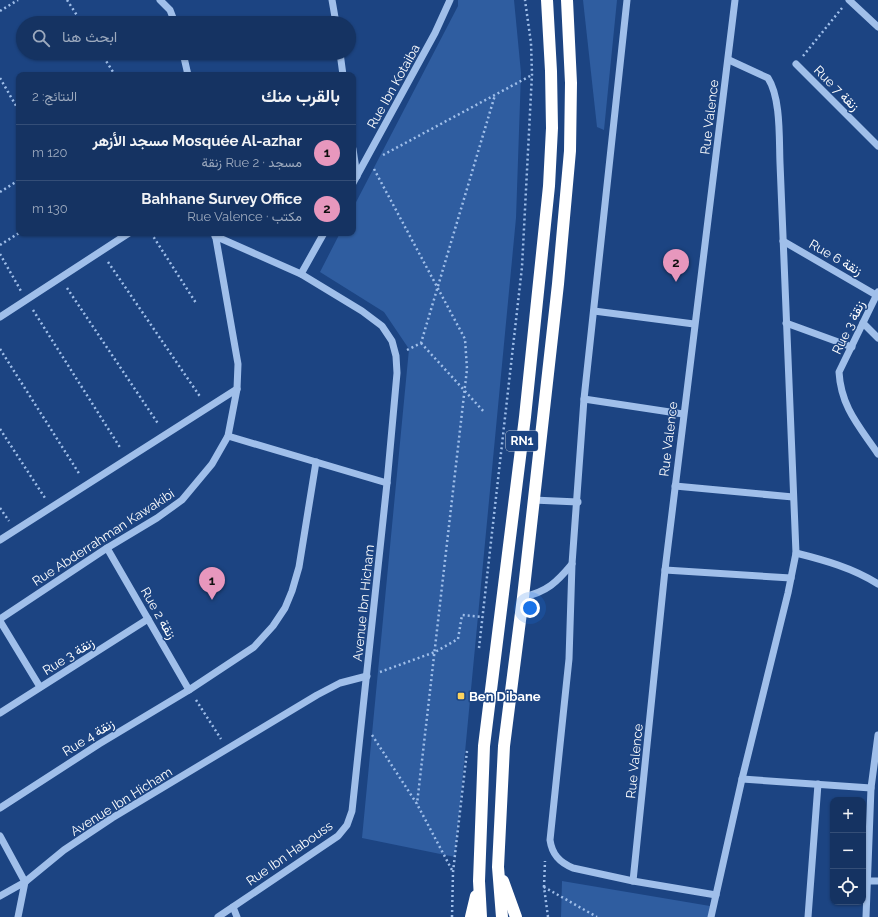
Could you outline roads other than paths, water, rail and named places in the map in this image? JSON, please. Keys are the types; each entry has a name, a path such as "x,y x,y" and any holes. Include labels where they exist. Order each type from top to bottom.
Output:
{"highway":[{"name":"RN1","path":"481,917 479,881 484,746 525,417 548,193 552,128 552,71 546,0"},
{"name":"RN1","path":"502,917 498,867 504,746 523,597 559,277 570,151 572,83 567,0"},
{"path":"498,867 516,917"},
{"path":"471,917 479,881"}],"street":[{"path":"160,0 170,10 172,16"},
{"path":"332,0 335,16"},
{"name":"Rue Ibn Kotaiba","path":"356,178 436,33 450,0"},
{"path":"627,0 614,105 584,399 578,467 578,502 572,564 569,659 550,840 552,849 557,858 564,864 573,868 633,881 716,895"},
{"name":"Rue Valence","path":"633,881 665,570 683,414 729,60 735,0"},
{"path":"849,0 878,27"},
{"path":"858,8 862,0"},
{"path":"185,60 187,72"},
{"path":"341,60 342,72"},
{"path":"711,917 742,779 792,578 796,553 779,140 776,107 771,83 764,76 729,60"},
{"name":"Rue 7 زنقة","path":"796,64 878,146"},
{"path":"0,316 124,236"},
{"name":"Rue Abderrahman Kawakibi","path":"0,620 107,548 157,518 182,500 212,464 228,436 237,389 238,364 215,236"},
{"name":"Avenue Ibn Hicham","path":"0,896 25,882 64,850 112,818 228,750 317,695 340,683 367,676 395,402 396,356 392,341 382,326 362,311 301,274 219,236"},
{"path":"301,274 322,236"},
{"name":"Rue 6 زنقة","path":"783,241 877,293"},
{"name":"Rue 3 زنقة","path":"877,293 839,372 839,384 845,405 878,454"},
{"path":"594,311 694,324"},
{"path":"786,323 852,346"},
{"path":"863,323 878,338"},
{"path":"0,540 51,506 237,389"},
{"path":"584,399 683,414"},
{"path":"228,436 387,483"},
{"name":"Rue 4 زنقة","path":"0,808 99,744 189,690 254,647 273,626 285,608 299,567 316,462"},
{"path":"675,486 793,498"},
{"path":"533,500 578,502"},
{"name":"Rue 2 زنقة","path":"107,548 189,690"},
{"path":"796,553 842,566 865,576 878,584"},
{"path":"523,597 537,594 548,589 572,564"},
{"path":"665,570 792,578"},
{"name":"Rue 3 زنقة","path":"0,713 148,619"},
{"path":"0,620 40,687"},
{"name":"Rue Ibn Habouss","path":"218,917 338,836 347,825 352,811 367,676"},
{"path":"866,917 871,788 878,735"},
{"path":"742,779 871,788"},
{"path":"808,917 818,784"},
{"path":"0,836 25,882 18,917"},
{"path":"868,881 878,881"},
{"path":"233,907 237,917"}],"place":[{"name":"Bahhane Survey Office","path":"676,282"},
{"name":"Mosquée Al-azhar مسجد الأزهر","path":"212,600"},
{"name":"Ben Dibane","path":"461,696"}]}
